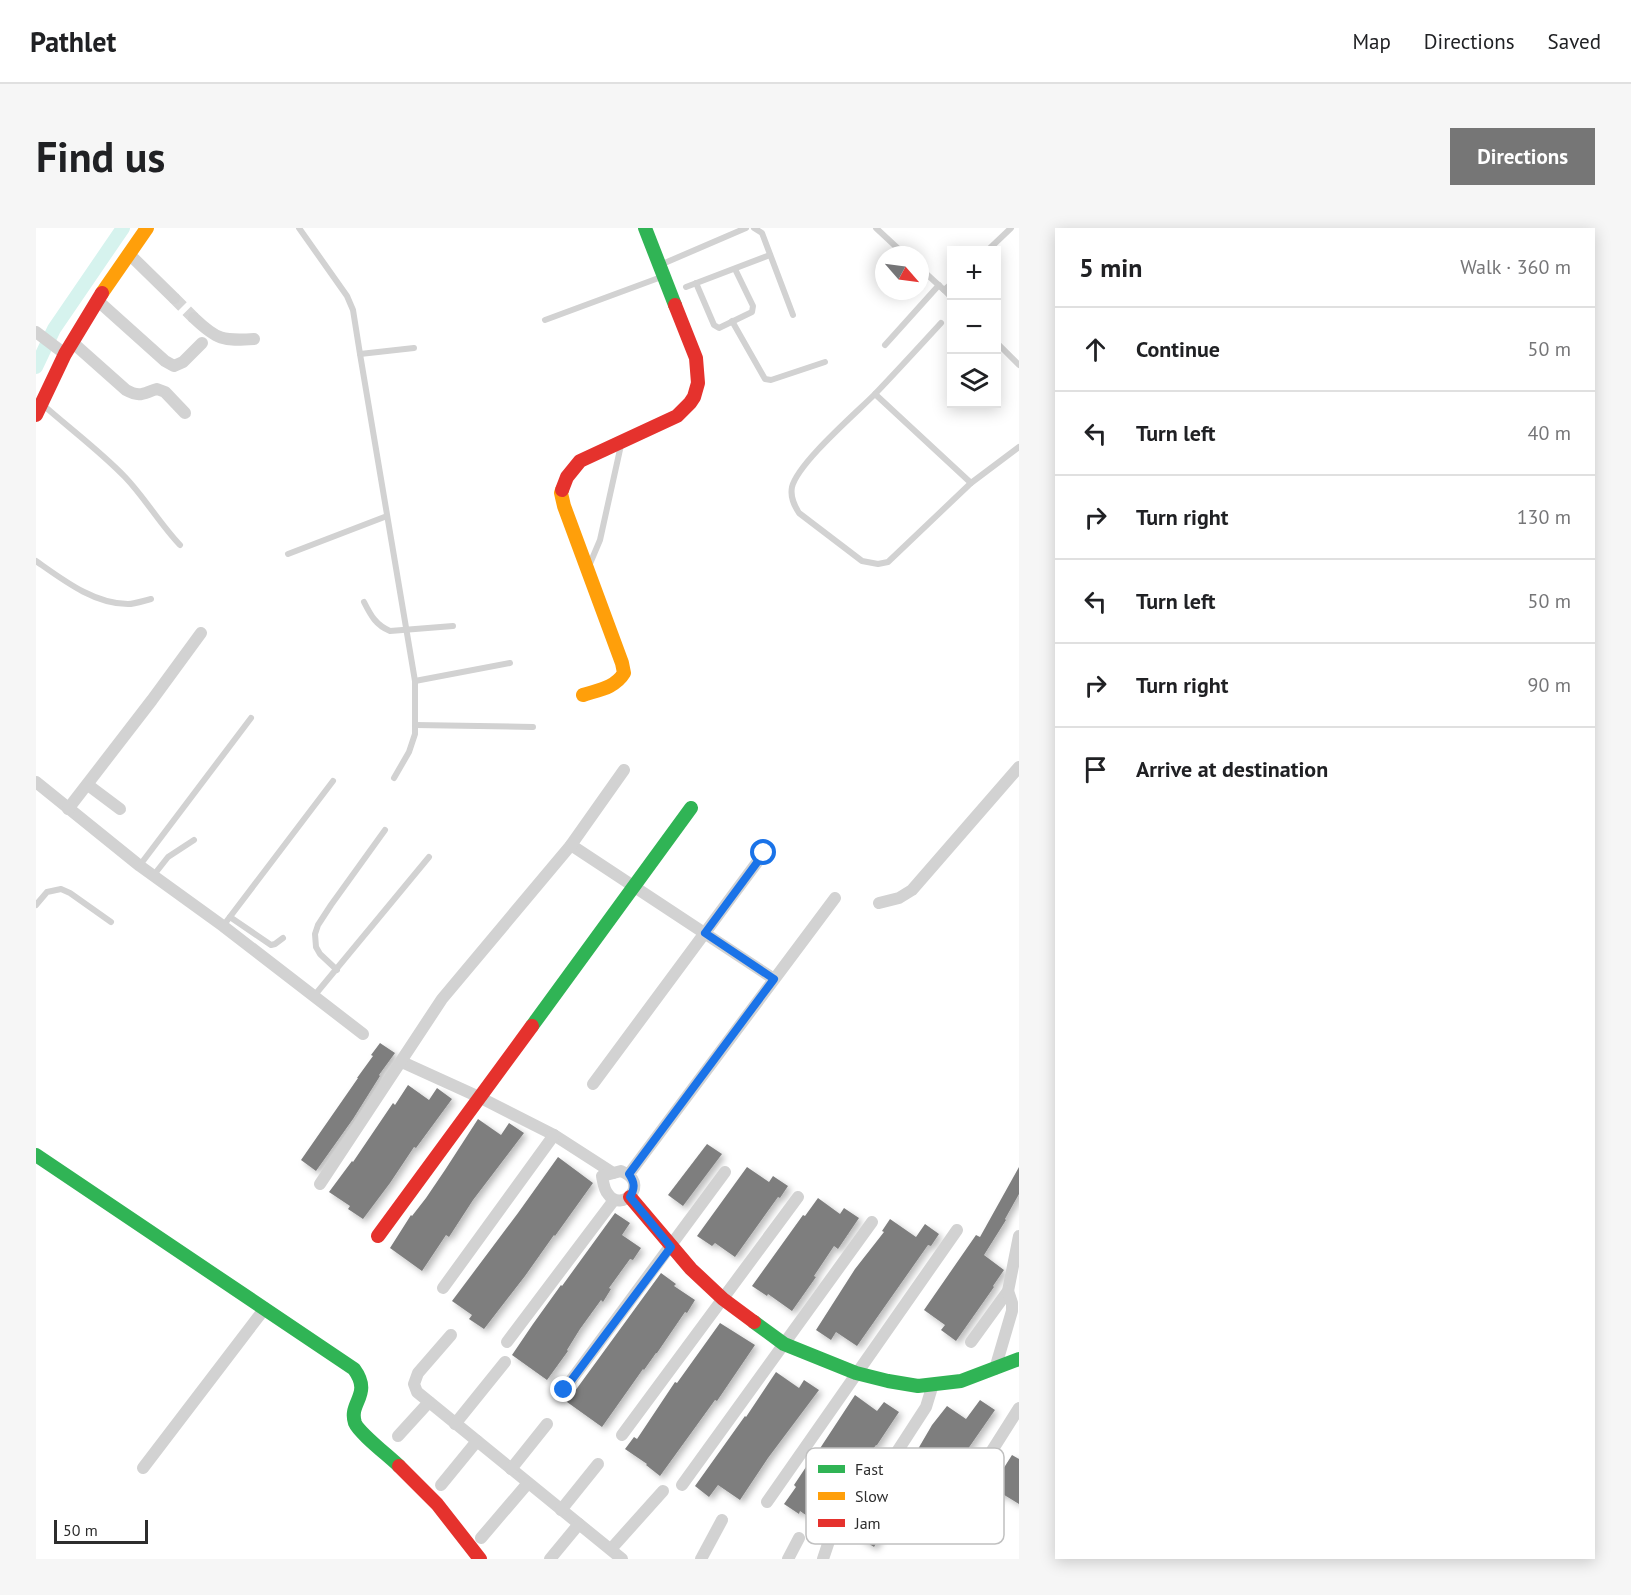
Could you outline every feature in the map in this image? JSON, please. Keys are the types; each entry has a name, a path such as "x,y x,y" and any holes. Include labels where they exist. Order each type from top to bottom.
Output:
{"street":[{"path":"39,409 55,343 97,300 147,228"},
{"path":"583,695 613,685 621,680 624,674 622,663 564,506 561,493 567,477 580,461 677,416 697,393 699,377 696,358 645,228"},
{"path":"129,254 174,298"},
{"path":"97,300 165,361 174,366 183,362 202,343"},
{"path":"194,318 209,332 221,339 254,339"},
{"path":"55,343 135,395 157,389 165,392 185,413"},
{"path":"68,808 201,633"},
{"path":"879,903 899,898 912,890 1019,766"},
{"path":"320,1184 442,999 571,844 624,770"},
{"path":"36,782 153,876 226,922 314,997 363,1034"},
{"path":"87,785 120,809"},
{"path":"378,1236 691,808"},
{"path":"571,844 774,979"},
{"path":"593,1084 764,853"},
{"path":"629,1174 835,898"},
{"path":"402,1062 554,1135 613,1173"},
{"path":"443,1288 554,1135"},
{"path":"36,1155 265,1308 362,1377 362,1390 355,1422 362,1432 411,1476 480,1559"},
{"path":"621,1171 629,1174 634,1181 634,1189 630,1197 623,1201 614,1200 608,1195 602,1176 613,1173 621,1171"},
{"path":"564,1390 725,1172"},
{"path":"630,1197 691,1269 723,1299 784,1344 856,1373 918,1386 961,1381 1019,1359"},
{"path":"622,1435 798,1197"},
{"path":"507,1342 614,1200"},
{"path":"682,1485 872,1222"},
{"path":"767,1502 957,1230"},
{"path":"971,1342 1008,1291 1019,1236"},
{"path":"995,1369 1011,1311 1012,1303 1008,1291"},
{"path":"143,1468 265,1308"},
{"path":"451,1335 418,1373 414,1384 417,1392 622,1559"},
{"path":"455,1424 505,1362"},
{"path":"899,1448 926,1407 933,1384"},
{"path":"398,1436 429,1402"},
{"path":"994,1448 1019,1408"},
{"path":"511,1469 547,1424"},
{"path":"441,1485 477,1442"},
{"path":"561,1509 598,1464"},
{"path":"481,1538 528,1483"},
{"path":"611,1549 663,1491"},
{"path":"701,1559 722,1520"},
{"path":"550,1559 579,1524"},
{"path":"788,1559 799,1538"},
{"path":"824,1559 828,1544"}],"lane":[{"path":"299,228 347,296 353,310 415,681 415,735 409,752 394,778"},
{"path":"545,320 662,271 746,228"},
{"path":"754,228 762,233 793,315"},
{"path":"876,228 895,246"},
{"path":"992,246 1011,228"},
{"path":"686,287 770,255"},
{"path":"696,283 714,325 719,328 752,312 753,306 735,269"},
{"path":"929,276 947,293"},
{"path":"885,345 942,288 947,286"},
{"path":"732,321 765,379 771,380 825,362"},
{"path":"941,323 809,460 792,488 792,503 799,513 862,561 878,564 888,562 971,483 1019,447"},
{"path":"1001,347 1019,365"},
{"path":"360,354 414,348"},
{"path":"875,394 971,483"},
{"path":"39,409 124,476 147,503 166,531 180,545"},
{"path":"587,569 600,540 622,442"},
{"path":"288,554 387,516"},
{"path":"36,561 66,582 104,600 128,604 151,599"},
{"path":"364,602 373,619 390,631 453,626"},
{"path":"415,681 510,663"},
{"path":"140,866 251,718"},
{"path":"415,725 533,727"},
{"path":"283,938 272,945 226,922 333,781"},
{"path":"337,970 315,947 318,925 385,830"},
{"path":"153,876 168,857 194,840"},
{"path":"314,997 429,856"},
{"path":"36,905 47,892 61,889 111,922"}],"building":[{"path":"380,1043 395,1053 353,1119 316,1171 301,1160"},
{"path":"408,1085 429,1100 437,1088 452,1099 416,1148 414,1147 363,1219 348,1209 350,1206 329,1192"},
{"path":"478,1119 501,1135 509,1123 524,1133 473,1200 449,1237 446,1235 422,1271 390,1248"},
{"path":"707,1144 722,1154 683,1206 668,1195"},
{"path":"558,1157 593,1183 484,1329 469,1319 472,1315 452,1301"},
{"path":"747,1167 769,1182 773,1176 788,1186 735,1257 715,1243 712,1246 697,1236"},
{"path":"1019,1167 1019,1194 984,1255 1004,1270 956,1341 941,1330 945,1325 924,1310 976,1235 980,1237"},
{"path":"818,1198 840,1214 844,1208 859,1218 838,1249 834,1246 792,1311 752,1286 803,1215 805,1216"},
{"path":"615,1213 630,1223 622,1235 641,1248 609,1288 611,1289 603,1302 601,1300 580,1329 568,1351 547,1380 512,1355"},
{"path":"890,1219 916,1237 925,1224 939,1234 931,1246 928,1245 857,1346 836,1332 831,1340 816,1330 855,1269 884,1232 882,1231"},
{"path":"661,1273 676,1284 674,1286 695,1300 602,1427 567,1402"},
{"path":"720,1323 755,1345 717,1401 715,1400 660,1476 625,1449 634,1437 637,1439 675,1382 677,1383"},
{"path":"776,1372 799,1388 804,1380 819,1390 740,1500 718,1485 709,1497 695,1486"},
{"path":"855,1395 877,1411 884,1402 899,1412 874,1448 820,1448"},
{"path":"980,1400 995,1410 969,1448 919,1448 947,1406 966,1419"},
{"path":"1012,1455 1019,1459 1019,1504 1004,1495 1004,1468"},
{"path":"806,1467 806,1515 800,1511 799,1514 784,1504 796,1487 794,1485"}],"waterway":[{"path":"36,367 54,329 123,228"}],"tunnel":[{"path":"174,298 194,318"}],"traffic: fast":[{"path":"645,228 675,305"},
{"path":"532,1026 691,808"},
{"path":"36,1155 354,1369 361,1385 355,1409 355,1423 368,1439 399,1466"},
{"path":"754,1322 784,1344 856,1373 918,1386 961,1381 1019,1359"}],"traffic: slow":[{"path":"102,293 147,228"},
{"path":"562,490 564,506 624,673 611,685 583,695"}],"traffic: jam":[{"path":"36,415 65,354 102,293"},
{"path":"562,490 567,477 580,461 677,416 694,397 698,383 696,358 675,305"},
{"path":"378,1236 532,1026"},
{"path":"630,1197 691,1269 723,1299 754,1322"},
{"path":"399,1466 437,1504 480,1559"}],"route":[{"path":"564,1390 671,1247 630,1197 634,1189 634,1181 629,1174 774,979 705,933 764,853"}]}
